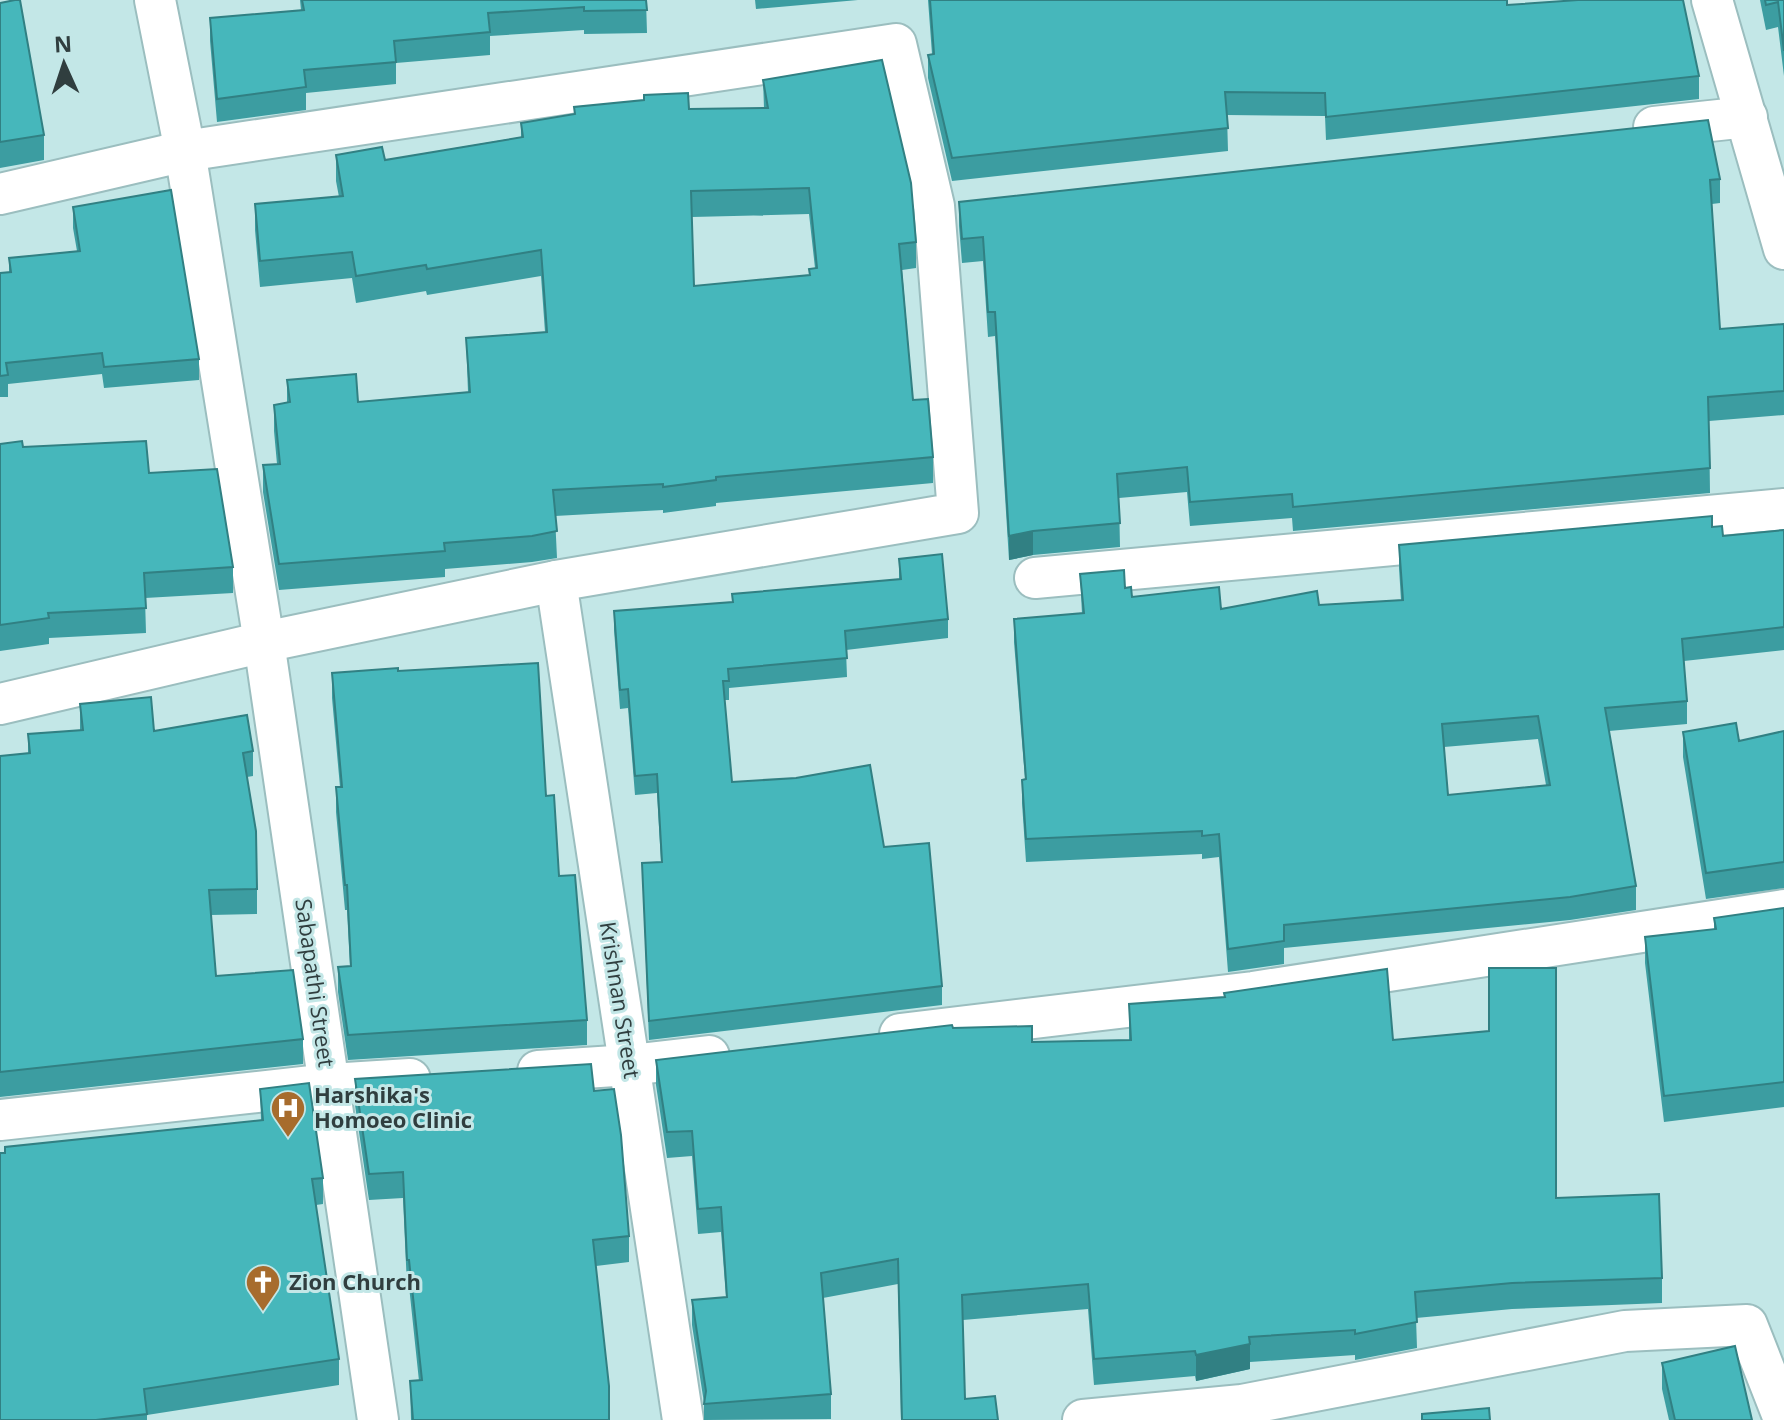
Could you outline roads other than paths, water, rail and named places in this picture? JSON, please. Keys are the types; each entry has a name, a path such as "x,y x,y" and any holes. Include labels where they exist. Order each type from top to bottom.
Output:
{"street":[{"name":"Sabapathi Street","path":"155,0 185,151 264,642 378,1420"},
{"path":"1712,0 1784,249"},
{"path":"0,194 185,151 896,44 950,204 958,513 556,581 264,642 0,704"},
{"path":"1622,131 1747,117"},
{"path":"1035,578 1784,509"},
{"name":"Krishnan Street","path":"556,581 683,1420"},
{"path":"864,1038 1253,992 1784,910"},
{"path":"503,1073 630,1065 739,1053"},
{"path":"0,1120 330,1084 440,1077"},
{"path":"1083,1420 1244,1412 1625,1331 1747,1325 1784,1419"}],"place":[{"name":"Harshika's Homoeo Clinic","path":"288,1139"},
{"name":"Zion Church","path":"263,1313"}]}
